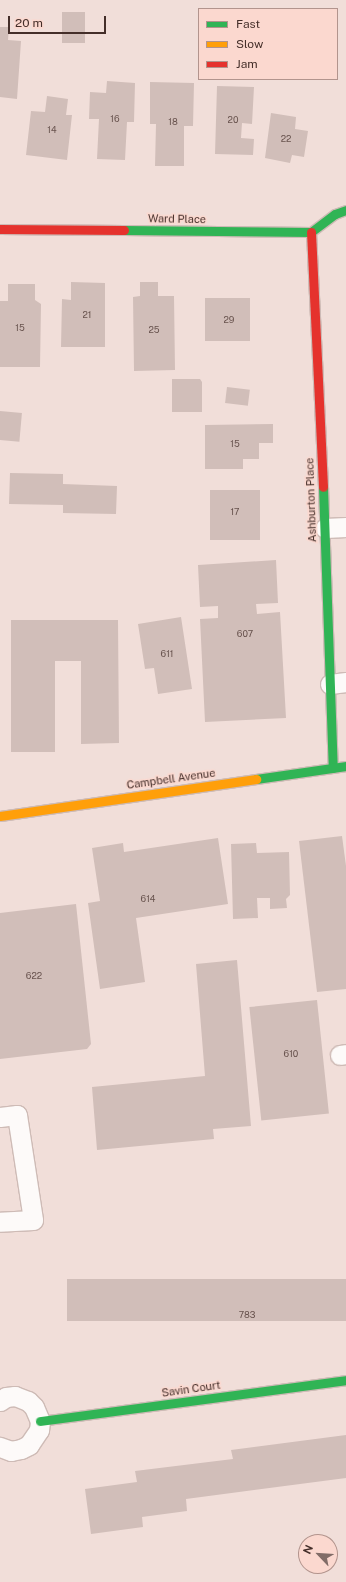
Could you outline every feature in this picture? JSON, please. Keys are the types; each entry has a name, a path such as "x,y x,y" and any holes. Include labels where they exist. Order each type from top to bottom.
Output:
{"street":[{"path":"311,232 335,214 346,210"},
{"name":"Ward Place","path":"0,228 311,232"},
{"name":"Ashburton Place","path":"311,232 325,528 338,683 333,768"},
{"name":"Campbell Avenue","path":"0,816 346,766"},
{"name":"Savin Court","path":"40,1421 346,1380"}],"lane":[{"path":"325,528 346,527"},
{"path":"0,1117 16,1114 33,1220 0,1222"},
{"path":"0,1401 15,1396 28,1401 34,1407 40,1421 39,1430 29,1445 21,1449 10,1451 0,1447"}],"building":[{"path":"62,12 85,12 85,43 62,43"},
{"path":"0,27 9,27 8,40 21,41 17,99 0,97"},
{"path":"107,81 135,83 134,122 127,122 125,160 97,159 99,119 89,119 90,92 106,93"},
{"path":"150,82 194,83 193,126 184,126 184,166 155,166 156,124 150,124"},
{"path":"217,86 254,87 252,124 242,123 241,138 254,139 253,155 215,154"},
{"path":"47,96 68,99 66,115 72,115 67,160 26,155 31,111 45,112"},
{"path":"271,113 296,117 295,129 308,131 304,157 292,155 290,163 265,158"},
{"path":"71,282 105,283 105,347 61,347 62,299 71,300"},
{"path":"140,282 158,282 158,296 174,296 175,370 134,371 133,297 140,296"},
{"path":"8,284 35,284 35,300 41,304 40,367 0,367 0,301 8,301"},
{"path":"205,298 250,298 250,341 205,341"},
{"path":"172,379 200,379 202,382 202,412 172,412"},
{"path":"227,387 250,390 248,406 225,403"},
{"path":"0,411 22,413 19,442 0,440"},
{"path":"273,424 273,443 259,443 259,459 243,459 243,469 205,469 205,425"},
{"path":"10,473 63,474 63,484 117,486 116,514 63,513 63,505 9,504"},
{"path":"210,490 260,490 260,540 210,540"},
{"path":"276,560 278,603 256,604 257,614 280,612 286,718 205,722 200,619 218,618 218,606 200,607 198,565"},
{"path":"181,617 192,689 158,694 154,668 145,669 138,624"},
{"path":"11,620 118,620 119,743 81,744 81,661 55,661 55,752 11,752"},
{"path":"342,836 346,866 346,989 317,992 299,841"},
{"path":"218,838 228,904 136,918 145,982 100,989 88,903 100,901 92,848 123,843 124,852"},
{"path":"256,843 257,853 289,852 290,895 286,899 287,908 270,909 270,898 257,898 258,918 233,919 231,844"},
{"path":"76,904 91,1044 87,1049 0,1059 0,913"},
{"path":"237,960 251,1126 213,1129 214,1139 97,1150 92,1087 205,1076 196,964"},
{"path":"317,1000 329,1113 261,1120 249,1007"},
{"path":"67,1279 346,1279 346,1321 67,1321"},
{"path":"346,1435 346,1478 186,1499 187,1511 142,1517 143,1527 91,1534 85,1489 137,1482 135,1471 233,1459 231,1450"}],"traffic: fast":[{"path":"124,230 311,232 335,214 346,210"},
{"path":"323,487 333,768"},
{"path":"256,779 346,766"},
{"path":"40,1421 346,1380"}],"traffic: slow":[{"path":"0,816 256,779"}],"traffic: jam":[{"path":"0,229 124,230"},
{"path":"311,232 323,487"}]}
